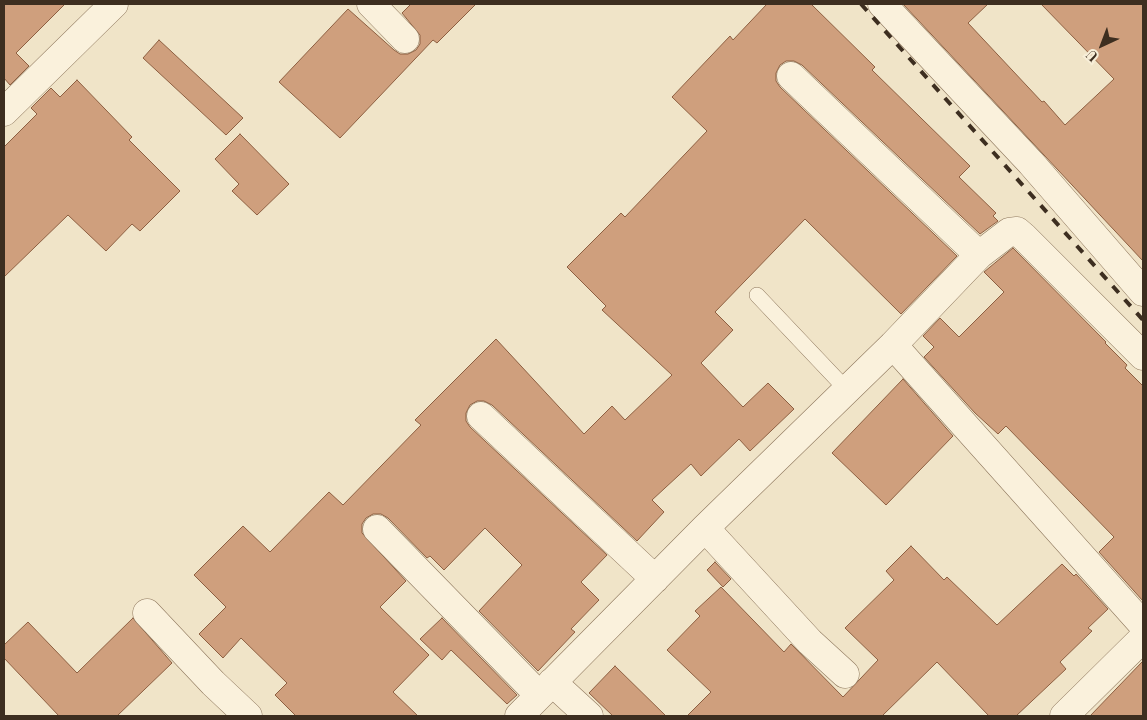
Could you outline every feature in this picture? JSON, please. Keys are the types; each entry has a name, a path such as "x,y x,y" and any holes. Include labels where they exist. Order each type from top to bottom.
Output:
{"street":[{"path":"4,112 114,4"},
{"path":"371,4 405,39"},
{"path":"882,4 1031,163 1143,292"},
{"path":"791,76 979,255"},
{"path":"519,716 705,528 893,345 979,255 1009,232 1017,231 1050,261 1143,356"},
{"path":"893,345 1143,625"},
{"path":"481,416 655,579"},
{"path":"705,528 810,642 845,674"},
{"path":"377,529 546,688 589,716"},
{"path":"147,613 213,683 248,716"},
{"path":"1064,716 1143,638"}],"lane":[{"path":"757,295 846,389"}],"building":[{"path":"4,4 65,4 16,53 29,66 10,85 4,78"},
{"path":"411,4 476,4 437,43 433,40 340,138 279,82 348,9 400,54 408,54 416,50 420,44 420,35 402,13"},
{"path":"767,4 811,4 875,67 872,70 970,166 959,177 996,213 993,216 998,221 980,234 802,65 794,61 786,61 780,65 776,73 776,81 780,87 957,256 901,314 805,219 715,312 733,330 701,363 743,407 768,383 794,409 750,451 739,439 701,476 691,464 652,500 664,512 637,541 492,405 484,401 477,401 470,405 466,413 466,421 470,427 607,555 581,582 599,600 571,629 575,632 538,671 479,611 522,565 485,528 444,570 430,556 427,558 388,518 381,514 373,514 366,518 362,524 362,533 406,581 380,607 429,655 393,692 418,716 296,716 275,695 287,683 241,638 223,658 199,634 226,607 194,575 243,526 270,552 329,492 343,505 421,425 415,420 496,339 584,434 612,406 625,420 672,375 602,310 606,306 567,267 621,213 625,217 707,131 672,97 730,36 733,40"},
{"path":"903,4 988,4 968,23 1065,125 1114,79 1041,4 1143,4 1143,261"},
{"path":"159,40 243,118 226,135 143,58"},
{"path":"77,80 132,137 129,140 180,191 140,231 132,224 106,251 68,215 4,277 4,147 37,114 31,108 51,88 60,97"},
{"path":"240,134 289,184 257,215 232,191 239,184 215,159"},
{"path":"1013,248 1106,342 1127,365 1125,368 1143,386 1143,601 1099,552 1114,537 1006,426 998,434 975,413 924,357 934,347 923,336 940,318 959,337 1004,292 984,272"},
{"path":"903,379 953,436 886,505 832,453"},
{"path":"911,546 944,580 947,577 997,625 1062,564 1074,576 1076,574 1108,609 1088,628 1092,631 1060,662 1066,669 1016,716 989,716 937,662 882,716 687,716 711,692 667,650 700,616 695,611 721,587 784,652 791,644 843,697 878,660 845,628 894,580 886,571"},
{"path":"715,562 731,579 723,587 707,570"},
{"path":"133,618 172,663 117,716 59,716 4,658 4,645 28,622 77,673"},
{"path":"442,618 517,695 507,704 451,650 442,660 420,639"},
{"path":"1143,661 1143,716 1090,716"},
{"path":"615,666 666,716 613,716 589,693"}],"railway":[{"path":"861,4 1143,320"}]}
